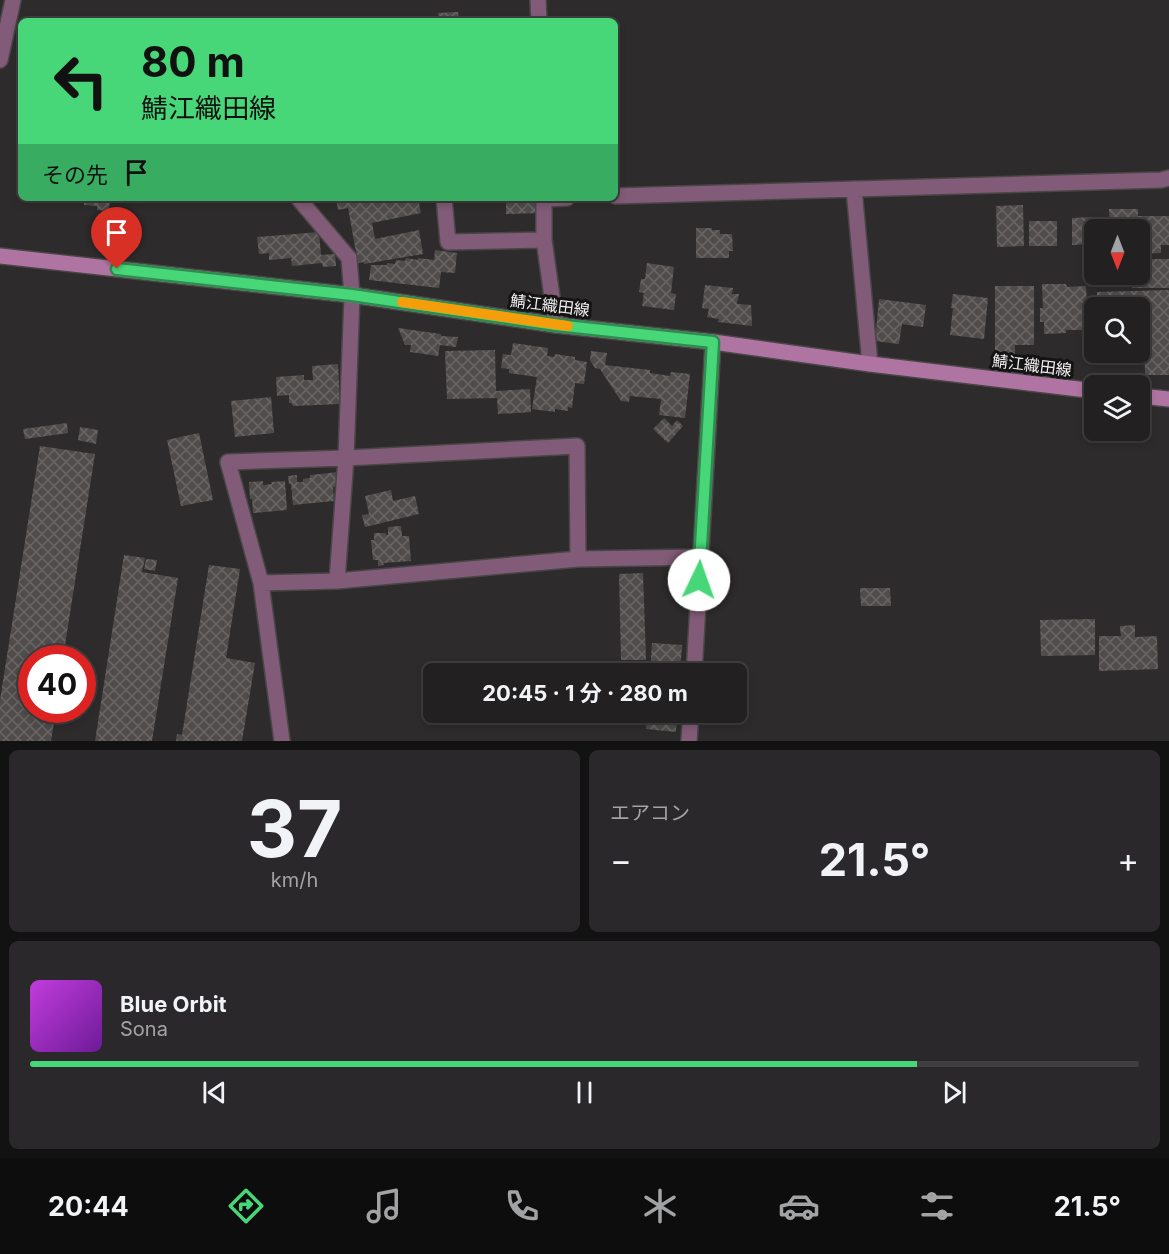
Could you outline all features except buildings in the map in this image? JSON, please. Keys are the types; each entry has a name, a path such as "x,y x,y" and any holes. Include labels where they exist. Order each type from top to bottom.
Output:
{"main road":[{"name":"鯖江織田線","path":"0,256 352,295 556,325 713,342 870,364 1084,390"},
{"path":"1150,397 1169,399"}],"street":[{"path":"0,60 13,0"},
{"path":"538,0 539,18"},
{"path":"618,196 1169,178"},
{"path":"854,189 870,364"},
{"path":"301,201 349,258 352,295 346,458 337,581"},
{"path":"444,201 448,242 544,240"},
{"path":"544,201 544,240 556,325"},
{"path":"695,663 713,342"},
{"path":"282,741 261,583 228,462 577,446 578,559"},
{"path":"261,583 337,581 578,559 701,557"},
{"path":"689,741 690,723"}],"slow traffic":[{"path":"402,302 568,326"}],"route":[{"path":"117,269 352,295 556,325 713,342 699,580"}]}
